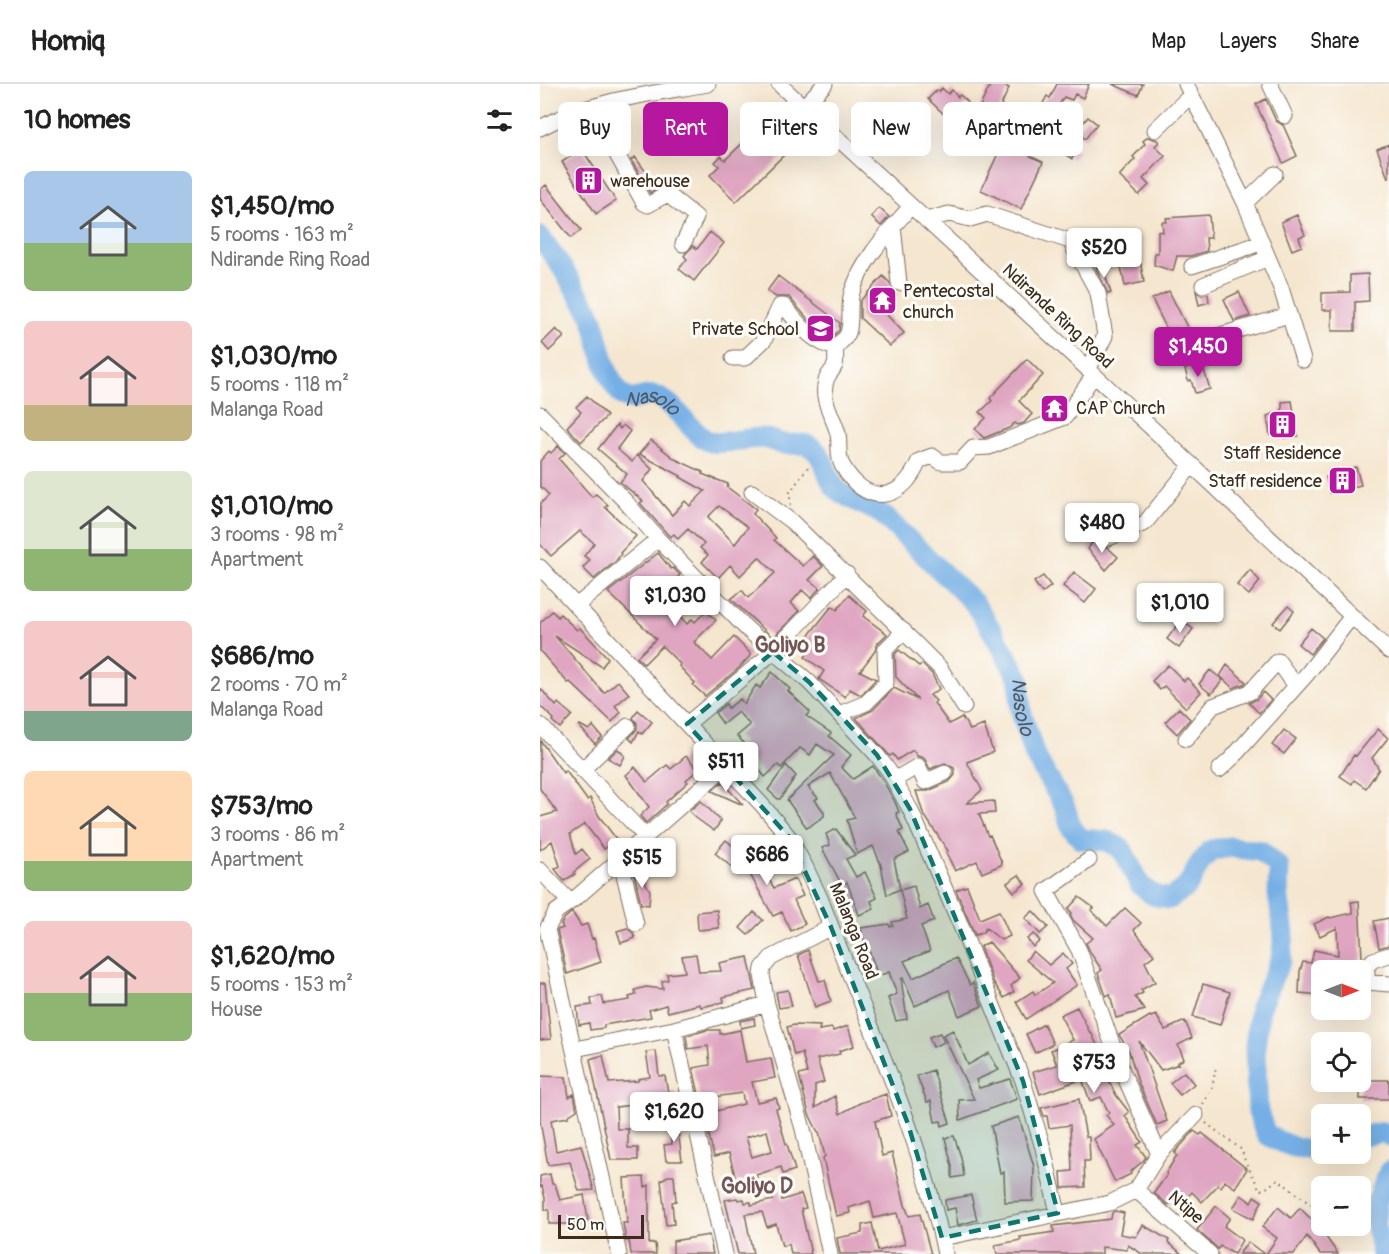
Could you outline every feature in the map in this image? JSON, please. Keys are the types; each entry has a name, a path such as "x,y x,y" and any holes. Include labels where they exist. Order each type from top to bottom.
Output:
{"street":[{"path":"617,102 708,84"},
{"name":"Ndirande Ring Road","path":"779,84 798,102"},
{"path":"808,102 825,84"},
{"path":"1270,84 1285,116"},
{"path":"1155,130 1189,89 1245,203 1281,288 1303,360"},
{"path":"540,128 558,121"},
{"name":"Ndirande Ring Road","path":"839,140 1192,465 1389,651"},
{"path":"618,156 644,203 648,205 667,194 696,217 683,244"},
{"path":"1245,203 1275,174"},
{"path":"911,206 869,255 852,294 848,334 836,348 835,366 826,380 826,403 838,435 837,446 841,463 859,484 874,494 887,494 901,488 913,474 919,461 932,456 941,462 960,462 973,448 989,447 1065,417 1091,372 1105,336 1098,293 1070,241 987,214 970,219 950,214 926,220"},
{"path":"893,226 899,283"},
{"path":"1192,266 1264,250"},
{"path":"1203,285 1264,250"},
{"path":"733,358 745,358 764,339 780,306 784,306 805,332 823,345 836,348"},
{"path":"1204,340 1289,315"},
{"path":"540,414 747,629 809,682 877,755 894,780 910,809 961,926 1019,1070 1043,1148 1058,1213"},
{"path":"1108,538 1145,523 1192,465"},
{"path":"752,492 792,522 940,668 964,707"},
{"path":"576,606 658,539"},
{"name":"Malanga Road","path":"540,567 727,765 789,837 810,877 831,927 908,1124 945,1254"},
{"path":"687,724 773,652 847,574"},
{"path":"1219,770 1296,686 1352,616"},
{"path":"839,714 866,703 886,683 885,650 903,631"},
{"path":"1186,739 1213,706 1250,692 1278,661 1296,686"},
{"path":"540,725 646,837"},
{"path":"582,770 628,726"},
{"path":"619,1254 547,929 556,912 727,765"},
{"path":"894,780 918,766 925,782 945,773"},
{"path":"620,858 636,924"},
{"path":"1089,860 1046,891 1079,950 1120,1066 1159,1154"},
{"path":"540,870 570,902"},
{"path":"830,1254 803,1129 767,1004 762,975 771,958 831,927"},
{"path":"1389,955 1373,960 1367,966 1367,982 1389,984"},
{"path":"575,1048 674,1029 767,1004"},
{"path":"674,1029 725,1254"},
{"path":"942,1238 1110,1203 1136,1190 1159,1154 1196,1115"},
{"name":"Ntipe","path":"1136,1190 1210,1254"}],"path":[{"path":"792,522 790,492 808,466"},
{"path":"1216,1067 1212,1088 1196,1115 1242,1150 1260,1190 1265,1190 1277,1180 1311,1205"}],"highlighted area":[{"path":"773,652 809,682 877,755 910,809 1023,1081 1058,1213 942,1238 908,1124 831,927 789,837 687,724"}],"building":[{"path":"991,84 1000,84 1009,88 1003,102 982,102"},
{"path":"1057,84 1089,84 1083,98 1075,94 1072,100 1064,97 1061,102 1044,102 1047,96 1050,98"},
{"path":"1112,84 1143,84 1138,95"},
{"path":"942,88 948,94 952,90 958,97 960,95 968,102 943,102 943,113 928,99 937,90 939,92"},
{"path":"1266,99 1276,121 1283,125 1297,156 1283,163 1256,104"},
{"path":"1088,117 1097,124 1085,139 1083,137 1083,123"},
{"path":"1148,137 1159,142 1155,146 1165,156 1143,179 1149,185 1139,195 1119,176 1135,159 1133,157"},
{"path":"1389,144 1389,178 1388,178 1377,149"},
{"path":"740,146 740,156 783,156 736,202 710,175 719,166 715,162 721,156 725,160"},
{"name":"warehouse","path":"571,156 587,156 616,201 596,214 562,162"},
{"path":"997,156 1030,156 1043,162 1021,209 981,190"},
{"path":"635,157 658,188 650,193 631,160"},
{"path":"546,185 581,230 571,238 540,199 540,190"},
{"path":"879,208 889,217 881,226 871,217"},
{"path":"1209,215 1211,238 1206,238 1207,251 1191,256 1177,256 1173,271 1154,265 1155,253 1158,253 1158,231 1163,232 1162,222 1167,222 1166,218"},
{"path":"1297,215 1305,235 1299,237 1302,246 1292,250 1281,222"},
{"path":"710,232 724,243 694,281 679,269 687,259 684,256 686,253 693,246 697,249"},
{"path":"1139,254 1144,282 1125,286 1119,258"},
{"path":"1102,266 1111,293 1108,294 1096,268"},
{"path":"1368,274 1369,301 1355,302 1355,331 1332,331 1332,310 1322,310 1322,293 1350,292 1350,275"},
{"path":"778,276 840,323 839,330 832,337 813,325 789,297 776,297 767,291"},
{"path":"883,276 896,295 882,310 904,333 890,346 860,318 860,301"},
{"path":"1169,291 1188,329 1171,338 1152,299"},
{"path":"1196,291 1201,295 1208,294 1209,302 1199,305"},
{"path":"1239,292 1250,316 1234,321 1224,299"},
{"path":"556,329 564,337 549,351 542,343"},
{"path":"1027,359 1043,375 1019,401 1032,414 1024,423 1018,425 1015,423 1009,428 984,438 975,429 986,418 980,412 992,401 990,398"},
{"path":"1202,364 1210,389 1195,393 1191,380 1188,381 1185,369"},
{"path":"587,396 607,416 581,442 567,427 581,412 576,407"},
{"name":"Staff Residence","path":"1292,401 1298,436 1284,438 1283,432 1270,435 1267,416 1282,411 1282,402"},
{"path":"617,425 620,429 623,425 630,431 617,449 632,462 637,455 652,469 643,481 672,515 685,501 690,506 705,491 639,454 651,440 675,459 703,472 702,474 728,484 727,487 756,509 753,514 776,538 774,540 803,566 813,556 823,566 809,580 820,588 811,598 802,590 791,603 799,611 773,638 731,599 742,590 748,598 775,573 759,557 740,576 730,565 718,578 702,562 708,555 700,548 704,544 688,529 678,539 674,534 670,537 640,503 643,501 620,482 627,474 598,449","holes":["719,506 748,527 735,544 708,517"]},
{"path":"558,446 565,453 559,459 592,497 596,494 608,505 605,507 636,536 620,553 616,561 594,579 583,568 590,560 584,556 594,543 580,531 551,556 540,544 540,504 549,495 540,486 540,461 549,451 551,453"},
{"name":"Staff residence","path":"1356,467 1361,485 1330,493 1326,477"},
{"path":"1096,536 1102,545 1118,557 1106,570 1088,549"},
{"path":"658,553 671,569 673,568 680,575 658,597 687,624 692,619 695,622 706,611 716,620 694,642 712,660 734,637 750,653 739,668 705,696 693,685 695,683 679,666 680,664 662,646 644,664 637,657 656,639 608,592"},
{"path":"1250,570 1260,581 1249,595 1237,585"},
{"path":"1074,572 1096,589 1085,603 1063,586"},
{"path":"1043,576 1051,586 1042,593 1034,582"},
{"path":"849,595 867,611 863,616 887,634 878,643 875,651 860,671 876,679 861,695 850,689 845,697 819,679 824,671 805,657 814,645 805,640 832,606 837,610"},
{"path":"1288,606 1294,611 1280,629 1273,623"},
{"path":"552,611 558,617 560,614 577,630 580,628 608,658 602,667 555,636 604,693 618,681 629,694 615,706 621,712 612,722 570,682 568,683 540,651 540,623"},
{"path":"1181,620 1193,629 1179,648 1167,639"},
{"path":"1311,628 1323,638 1310,654 1298,644"},
{"path":"899,650 919,666 922,664 932,674 939,689 930,695 949,724 962,717 970,730 984,725 993,752 967,762 982,790 967,803 994,801 995,813 979,814 1001,865 982,873 977,861 955,871 946,852 948,851 924,816 916,791 928,791 949,782 955,775 954,768 945,763 930,769 924,758 917,756 913,750 897,760 893,754 890,756 856,718 873,710 894,688 918,700 896,677 895,654"},
{"path":"1168,665 1184,681 1187,678 1201,692 1186,708 1164,686 1160,690 1152,681"},
{"path":"1227,665 1246,682 1244,684 1233,688 1220,676"},
{"path":"1210,670 1223,680 1211,694 1199,684"},
{"path":"772,672 810,712 806,716 831,733 829,736 851,755 841,767 853,779 873,766 882,779 899,812 896,813 903,830 899,832 909,852 894,859 900,889 887,895 881,865 873,846 857,854 847,820 855,818 830,773 808,787 818,798 815,800 824,812 824,816 807,828 787,800 834,755 817,744 810,755 800,748 781,768 778,765 765,777 740,746 744,743 737,736 750,725 738,712 723,724 715,713 726,704 728,708 740,699 744,704 756,685 760,688"},
{"path":"540,688 556,706 558,703 572,715 560,728 540,706"},
{"path":"1263,692 1271,700 1259,713 1249,703"},
{"path":"1179,708 1190,719 1177,734 1165,722"},
{"path":"638,710 652,722 642,734 639,731 633,742 629,738 637,729 637,723 633,718"},
{"path":"580,725 589,730 593,726 602,737 595,744"},
{"path":"1378,729 1388,738 1372,758 1379,769 1366,788 1354,780 1352,784 1340,776 1354,755 1356,756"},
{"path":"1284,730 1296,739 1284,754 1272,745"},
{"path":"540,740 563,773 566,771 587,800 590,798 599,816 617,840 604,849 585,824 570,834 576,854 582,849 590,859 564,881 555,869 560,866 552,841 540,850 540,817 557,812 540,789"},
{"path":"618,749 625,756 620,765 608,758"},
{"path":"686,756 698,770 646,823 640,816 649,807 626,775 635,767 647,782 667,765 671,769"},
{"path":"786,765 796,776 778,799 768,790"},
{"path":"722,782 743,805 712,791"},
{"path":"701,801 721,821 714,831 689,811"},
{"path":"836,829 855,855 846,859 856,877 865,872 877,898 871,901 874,909 859,915 847,882 842,885 822,848 830,845 826,834"},
{"path":"726,840 756,865 763,861 769,871 765,873 774,888 795,879 803,896 794,900 805,924 791,931 782,912 773,916 747,869 741,875 715,853"},
{"path":"651,852 662,860 655,868 645,860"},
{"path":"639,870 650,891 649,905 641,904 634,873"},
{"path":"1019,875 1025,884 1014,892 1007,883"},
{"path":"914,886 920,909 928,905 934,921 921,926 930,951 904,961 913,978 956,958 970,985 973,983 982,1006 959,1016 949,990 915,1006 903,978 901,979 907,1019 896,1021 888,998 897,994 889,972 878,976 869,950 866,951 861,928 889,924 890,927 893,926 892,922 907,919 900,890"},
{"path":"967,886 980,919 999,911 1010,936 1001,940 986,928 982,933 975,935 956,890"},
{"path":"1079,897 1094,908 1091,910 1107,926 1125,908 1141,923 1134,930 1154,955 1145,962 1155,982 1141,990 1143,993 1135,997 1145,1010 1116,1018 1110,994 1106,996 1098,973 1102,970 1086,943 1093,938 1073,920 1070,915 1072,913 1068,909"},
{"path":"1359,901 1362,958 1360,960 1312,960 1314,950 1338,955 1337,928 1320,936 1314,924 1329,917 1353,913 1351,902"},
{"path":"717,910 719,928 698,930 697,912"},
{"path":"1033,911 1048,927 1040,934 1025,918"},
{"path":"572,912 581,926 587,924 601,962 567,974 557,930 563,928 561,924"},
{"path":"754,912 763,920 748,935 740,928"},
{"path":"1389,918 1389,945 1379,948 1374,921"},
{"path":"627,928 635,938 621,943 617,931"},
{"path":"1034,934 1040,941 1033,947 1027,939"},
{"path":"989,942 1020,978 1011,986 1014,992 1004,998 994,983 980,947"},
{"path":"808,950 819,981 825,980 831,1001 815,1007 798,955"},
{"path":"1033,951 1049,965 1063,953 1072,964 1066,969 1077,985 1026,1019 1016,1002 1033,991 1035,995 1053,983 1026,960"},
{"path":"696,954 699,972 721,971 719,963 748,957 755,990 723,997 724,1002 701,1007 700,1004 668,1012 666,1005 649,1010 651,1017 604,1025 604,1028 590,1030 589,1023 579,1025 577,1007 592,1005 591,998 602,996 604,1004 630,1000 629,997 636,995 635,990 646,987 663,989 662,981 668,980 667,974 685,972 682,956"},
{"path":"1303,962 1311,963 1311,994 1299,993 1300,971"},
{"path":"540,983 545,983 551,1039 540,1040"},
{"path":"1203,984 1230,992 1220,1025 1193,1017"},
{"path":"788,990 792,1006 779,1008 776,992"},
{"path":"1077,1007 1103,1058 1110,1083 1129,1112 1125,1116 1142,1142 1137,1145 1146,1157 1130,1172 1131,1174 1115,1182 1094,1139 1114,1125 1106,1115 1109,1113 1101,1097 1090,1101 1082,1079 1040,1094 1033,1072 1057,1065 1051,1050 1073,1040 1060,1015"},
{"path":"1156,1015 1165,1030 1185,1021 1192,1038 1178,1045 1184,1059 1177,1063 1179,1064 1161,1070 1139,1041 1167,1121 1157,1125 1138,1082 1129,1051 1119,1035 1150,1016"},
{"path":"754,1018 755,1025 741,1028 740,1021"},
{"path":"1044,1024 1053,1044 1035,1053 1026,1034"},
{"path":"820,1026 819,1030 832,1028 833,1031 848,1026 854,1046 839,1051 840,1054 817,1059 824,1082 815,1085 815,1108 835,1096 840,1114 860,1103 886,1094 891,1116 875,1121 882,1156 892,1153 909,1216 920,1214 931,1254 840,1254 837,1238 862,1233 862,1225 872,1223 878,1251 905,1244 897,1213 874,1218 870,1201 849,1208 850,1213 836,1216 819,1132 809,1114 799,1075 807,1073 802,1053 794,1055 787,1027"},
{"path":"707,1030 720,1030 720,1034 740,1030 746,1062 771,1058 775,1078 752,1082 757,1102 776,1098 779,1108 776,1109 795,1170 783,1174 781,1167 756,1175 757,1178 737,1183 729,1153 714,1157 704,1114 744,1104 742,1093 700,1099 693,1068 710,1065 708,1046 688,1049 686,1036","holes":["767,1131 772,1151 752,1157 746,1137"]},
{"path":"953,1030 968,1065 989,1053 999,1070 976,1080 979,1088 1010,1079 1017,1099 960,1120 959,1100 974,1099 943,1035"},
{"path":"940,1033 944,1042 933,1047 929,1037"},
{"path":"656,1051 659,1076 665,1076 668,1093 674,1092 676,1102 667,1104 671,1118 659,1121 655,1105 616,1107 617,1129 628,1129 628,1148 638,1148 638,1160 611,1160 590,1059 603,1055 609,1083 638,1081 638,1079 650,1077 646,1052"},
{"path":"933,1070 950,1123 942,1126 941,1121 935,1122 931,1101 927,1102 917,1076"},
{"path":"1184,1072 1194,1084 1180,1095 1170,1083"},
{"path":"540,1076 566,1077 569,1097 574,1094 577,1110 568,1117 551,1120 556,1151 581,1145 594,1190 579,1191 570,1162 548,1165 540,1121"},
{"path":"1371,1080 1389,1080 1389,1099 1360,1099 1360,1092 1371,1092"},
{"path":"1079,1099 1086,1137 1089,1137 1090,1161 1084,1161 1085,1187 1062,1188 1061,1172 1072,1171 1070,1125 1049,1128 1047,1116 1044,1116 1041,1108"},
{"path":"1019,1117 1034,1167 1033,1201 1005,1202 1004,1172 1000,1173 991,1126"},
{"path":"680,1120 682,1129 678,1130 682,1161 666,1161 664,1145 672,1144 668,1123"},
{"path":"1194,1131 1200,1135 1202,1133 1247,1169 1235,1188 1225,1181 1202,1202 1192,1192 1182,1203 1175,1197 1168,1205 1154,1193 1167,1175 1177,1151 1174,1153"},
{"path":"954,1136 964,1176 952,1178 952,1166 945,1138"},
{"path":"550,1174 560,1200 584,1195 588,1220 567,1224 549,1224 549,1210 545,1210 540,1176"},
{"path":"674,1176 676,1201 672,1202 674,1224 666,1225 661,1180"},
{"path":"644,1177 645,1187 649,1185 649,1244 655,1243 656,1254 631,1254 623,1223 627,1223 624,1178"},
{"path":"780,1189 782,1200 801,1194 806,1208 801,1209 811,1254 791,1254 789,1244 782,1246 776,1224 767,1227 762,1212 745,1214 753,1254 738,1254 725,1200 744,1199 745,1203 751,1202 751,1205 773,1200 771,1191"},
{"path":"971,1195 977,1220 958,1225 955,1208 946,1210 945,1200"},
{"path":"1241,1195 1251,1202 1254,1196 1262,1201 1253,1219 1233,1208"},
{"path":"1216,1206 1230,1218 1224,1226 1242,1240 1234,1254 1220,1246 1218,1249 1197,1230"},
{"path":"1278,1207 1291,1218 1300,1208 1311,1219 1311,1236 1325,1236 1338,1254 1320,1254 1307,1236 1294,1254 1266,1254 1277,1238 1262,1227"},
{"path":"1115,1211 1124,1213 1120,1234 1136,1237 1143,1225 1169,1240 1168,1242 1182,1254 1142,1254 1128,1245 1127,1250 1102,1247 1102,1254 997,1254 995,1245 1021,1240 1020,1237 1054,1232 1053,1226 1111,1219"},
{"path":"709,1235 713,1254 673,1254 673,1241"},
{"path":"1248,1242 1264,1254 1239,1254"}],"waterway":[{"name":"Nasolo","path":"540,237 589,311 606,367 621,394 630,399 650,396 663,399 698,434 711,442 762,438 784,444 804,444 813,448 821,457 831,481 838,490 884,516 974,603 1019,678 1021,711 1035,756 1065,807 1071,827 1081,839 1107,841 1122,849 1140,885 1153,895 1169,899 1187,887 1200,863 1211,850 1231,847 1261,851 1279,867 1278,894 1284,934 1281,959 1260,1007 1255,1047 1258,1112 1266,1134 1286,1144 1311,1149"},
{"name":"Nasolo","path":"1371,1135 1383,1132 1389,1136"},
{"name":"Nasolo","path":"1382,1254 1375,1222 1377,1202 1389,1171"}],"place":[{"name":"warehouse","path":"589,181"},
{"name":"Pentecostal church","path":"882,301"},
{"name":"Private School","path":"820,329"},
{"name":"CAP Church","path":"1055,408"},
{"name":"Staff Residence","path":"1282,424"},
{"name":"Staff residence","path":"1343,481"}],"district":[{"name":"Goliyo B","path":"790,645"},
{"name":"Goliyo D","path":"757,1186"}]}
